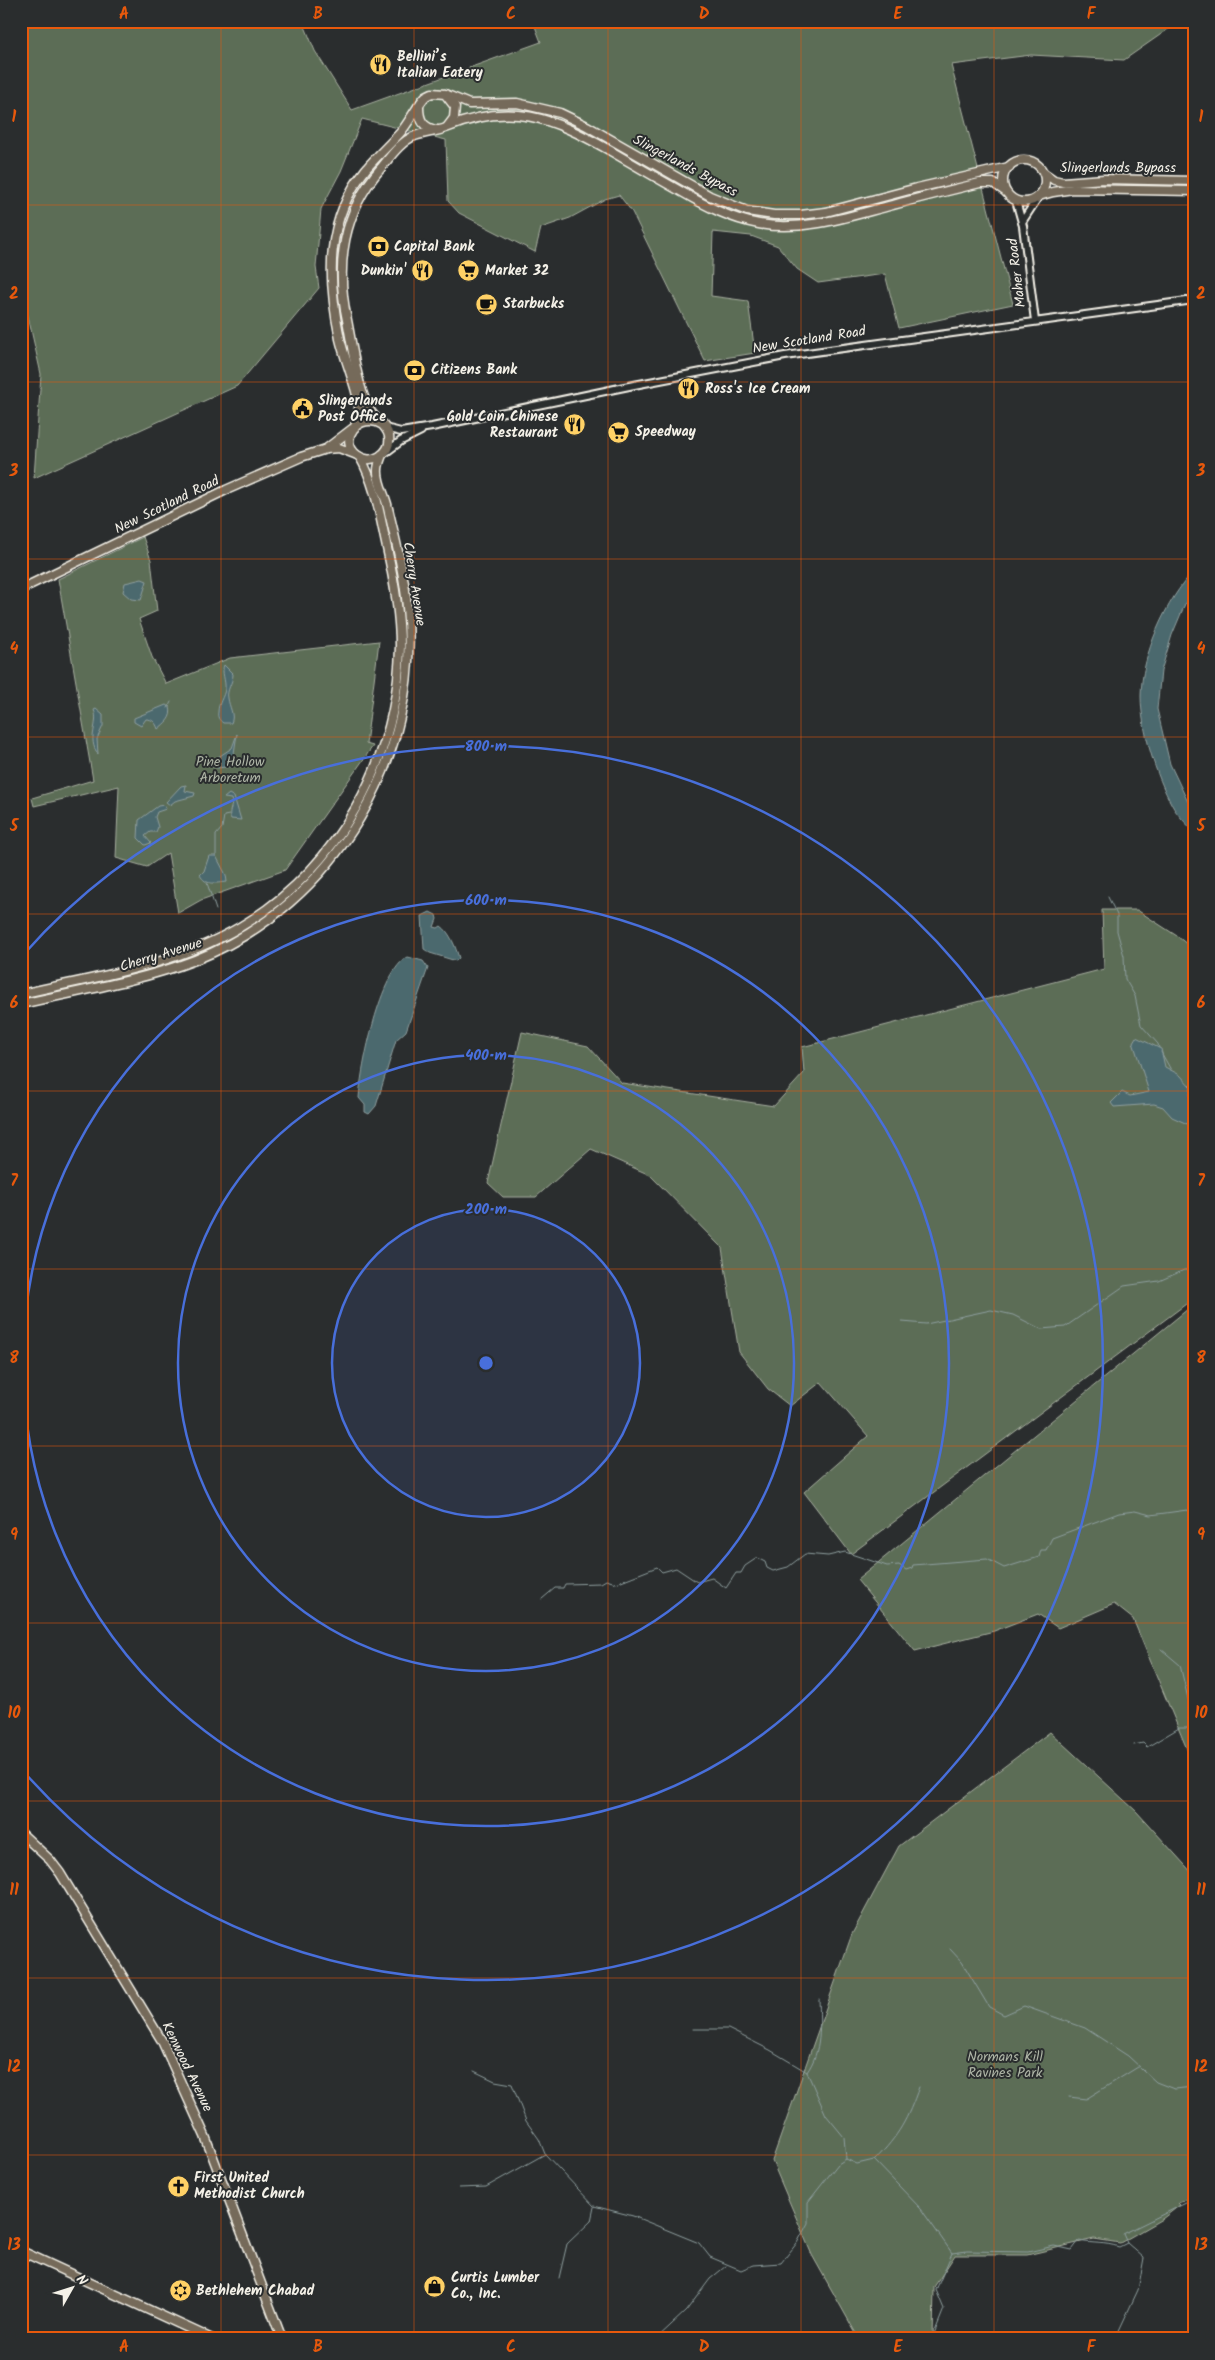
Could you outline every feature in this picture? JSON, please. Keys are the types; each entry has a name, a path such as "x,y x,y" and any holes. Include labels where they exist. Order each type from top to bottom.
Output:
{"main road":[{"path":"326,449 339,448 358,456 371,460 383,454 389,442 384,426 372,414 364,398 344,309 341,281 344,240 358,200 382,166 411,137 439,130 448,126 454,118 455,107 445,94 432,93 426,96 402,131 374,160 357,182 343,209 334,238 330,266 332,296 347,367 359,404 350,444 358,456"},
{"name":"Slingerlands Bypass","path":"445,94 469,104 517,103 560,113 587,126 710,196 747,211 774,215 826,212 917,188 1009,167"},
{"path":"419,107 419,116 425,126 439,130"},
{"name":"Slingerlands Bypass","path":"448,126 489,114 516,114 544,118 582,135 711,208 744,221 773,226 801,226 822,223 980,183 993,184 1006,192"},
{"path":"1028,161 1038,166 1044,173 1044,187 1039,196 1031,202 1016,201 1006,192 1003,179 1009,167 1015,163 1028,161"},
{"name":"Slingerlands Bypass","path":"1044,173 1054,180 1063,182 1104,179 1194,181"},
{"name":"Slingerlands Bypass","path":"1039,196 1072,189 1194,191"},
{"path":"354,428 365,421 378,422 384,426"},
{"name":"New Scotland Road","path":"21,589 226,490 326,449 354,428"},
{"name":"Cherry Avenue","path":"21,1004 165,970 221,948 258,927 292,900 326,867 349,836 374,794 390,755 402,715 408,673 409,630 406,595 386,502 377,472 383,454"},
{"name":"Cherry Avenue","path":"21,994 162,961 193,951 229,933 263,911 298,883 328,849 349,820 372,777 386,740 395,700 400,651 399,617 393,576 374,487 358,456"},
{"name":"Kenwood Avenue","path":"21,1833 50,1860 60,1873 162,2041 196,2112 282,2339"},
{"path":"21,2251 212,2339"}],"street":[{"name":"Maher Road","path":"1022,222 1039,196"},
{"name":"Maher Road","path":"1016,201 1022,222 1035,321"},
{"name":"New Scotland Road","path":"384,426 401,432 739,364 1194,300"},
{"name":"New Scotland Road","path":"383,454 407,437 432,427"}],"green space":[{"path":"21,21 305,21 304,24 315,51 352,110 541,42 533,21 1180,21 1124,60 1031,55 951,65 1013,304 899,328 885,274 818,283 797,269 778,246 751,236 713,232 711,296 748,301 755,353 705,361 632,212 619,195 605,199 570,218 541,228 535,252 459,213 448,201 446,140 362,119 341,171 321,209 316,267 319,288 237,386 34,478 41,374 21,285"},
{"name":"Pine Hollow Arboretum","path":"143,537 151,560 157,611 139,619 152,657 166,684 230,658 379,641 366,744 373,746 285,870 201,900 178,913 168,853 147,867 116,858 119,786 34,806 32,798 93,780 58,579"},
{"path":"1102,910 1137,910 1177,936 1194,950 1194,1298 851,1554 804,1492 868,1436 821,1382 790,1406 768,1389 739,1352 722,1248 650,1175 591,1149 536,1197 503,1197 488,1183 522,1032 588,1046 622,1083 774,1106 804,1073 802,1047 1104,969"},
{"path":"1194,1304 1194,1766 1133,1619 1114,1604 1058,1628 1038,1614 994,1631 915,1651 857,1580"},
{"name":"Normans Kill Ravines Park","path":"1050,1732 1136,1811 1194,1875 1194,2197 1178,2203 1180,2205 1162,2219 1120,2243 1094,2239 1027,2255 955,2255 934,2287 933,2339 859,2339 812,2255 772,2161 852,1934 899,1846"}],"water":[{"path":"1194,571 1194,595 1185,604 1172,635 1161,671 1157,709 1170,764 1188,802 1194,809 1194,832 1174,809 1160,780 1150,752 1141,696 1145,664 1157,629 1174,597"},
{"path":"142,579 147,581 141,600 131,599 123,592 125,583"},
{"path":"224,665 233,674 228,695 232,714 231,723 223,723 219,720 218,715 225,689"},
{"path":"166,705 170,707 171,711 168,720 158,729 151,720 146,719 141,726 134,722 134,718"},
{"path":"96,709 103,715 103,726 97,739 98,754 93,742 94,710"},
{"path":"237,734 232,766 218,768 211,766 209,763 232,748"},
{"path":"186,785 185,791 195,793 194,796 175,801 170,805 166,802 181,786"},
{"path":"229,794 234,797 241,820 231,819 231,799 224,798"},
{"path":"164,805 166,809 157,812 155,817 158,827 156,832 150,832 145,836 151,843 145,845 138,838 139,820 158,806"},
{"path":"209,856 216,856 226,875 227,882 211,883 202,878 200,875 204,871"},
{"path":"430,912 436,915 437,919 434,927 438,928 441,926 452,940 459,958 456,961 430,953 424,949 422,916"},
{"path":"408,957 423,961 428,968 406,1031 396,1040 376,1106 369,1114 365,1112 365,1105 359,1098 368,1044 381,999 389,980 398,966"},
{"path":"1136,1037 1161,1049 1165,1067 1180,1075 1191,1087 1190,1095 1194,1100 1194,1127 1172,1117 1163,1107 1154,1104 1114,1107 1111,1103 1122,1092 1130,1096 1149,1092 1133,1042"}],"waterway":[{"path":"168,708 171,702"},
{"path":"216,856 216,835 222,828 224,816 229,815"},
{"path":"207,883 216,910"},
{"path":"1108,897 1117,915 1117,931 1124,956 1125,979 1135,996 1141,1025 1158,1044 1159,1048"},
{"path":"1161,1052 1171,1070"},
{"path":"902,1322 926,1324 991,1310 1013,1315 1041,1329 1065,1327 1124,1286 1159,1281 1184,1270 1194,1270"},
{"path":"542,1599 555,1588 563,1588 565,1584 601,1583 606,1580 616,1583 657,1567 662,1572 676,1568 697,1582 712,1578 726,1588 736,1573 741,1573 745,1566 757,1558 765,1562 767,1568 773,1571 788,1567 805,1554 828,1556 845,1552 887,1566 899,1565 906,1570 912,1568 913,1565 987,1559 1004,1568 1039,1557 1041,1550 1046,1550 1052,1538 1119,1513 1135,1511 1151,1515 1187,1510 1194,1513"},
{"path":"1161,1649 1180,1665 1194,1724"},
{"path":"1134,1745 1143,1743 1147,1747 1179,1728 1192,1728 1194,1726"},
{"path":"950,1949 962,1962 989,2007 1004,2015 1024,2006 1085,2028 1128,2056 1156,2082 1174,2089 1194,2087"},
{"path":"807,2072 818,2047 820,2028 819,1999"},
{"path":"1188,2015 1194,2012"},
{"path":"693,2029 728,2029 770,2050 807,2072 826,2115 844,2137 846,2159"},
{"path":"1069,2097 1086,2099 1138,2067"},
{"path":"474,2071 495,2081 512,2084 526,2121 539,2139 545,2154"},
{"path":"875,2160 902,2126 919,2087"},
{"path":"459,2188 486,2187 545,2154 594,2206 633,2216 699,2243 710,2257 741,2270 753,2265 781,2263 797,2243 808,2223 808,2202 838,2164 846,2159 857,2164 874,2160 921,2209 952,2253"},
{"path":"932,2339 944,2309 936,2290 952,2253 967,2251 1028,2252 1054,2246 1072,2250 1079,2241 1119,2247 1127,2243 1123,2234 1194,2199"},
{"path":"559,2278 567,2244 591,2221 594,2207"},
{"path":"1115,2339 1138,2290 1144,2258 1127,2243"},
{"path":"656,2339 686,2311 710,2279 726,2266"}],"place":[{"name":"Bellini’s Italian Eatery","path":"381,65"},
{"name":"Capital Bank","path":"378,247"},
{"name":"Dunkin'","path":"422,271"},
{"name":"Market 32","path":"469,271"},
{"name":"Starbucks","path":"487,304"},
{"name":"Citizens Bank","path":"415,370"},
{"name":"Ross's Ice Cream","path":"689,389"},
{"name":"Slingerlands Post Office","path":"302,409"},
{"name":"Gold Coin Chinese Restaurant","path":"574,425"},
{"name":"Speedway","path":"619,432"},
{"name":"First United Methodist Church","path":"178,2186"},
{"name":"Curtis Lumber Co., Inc.","path":"435,2286"},
{"name":"Bethlehem Chabad","path":"180,2291"}]}
